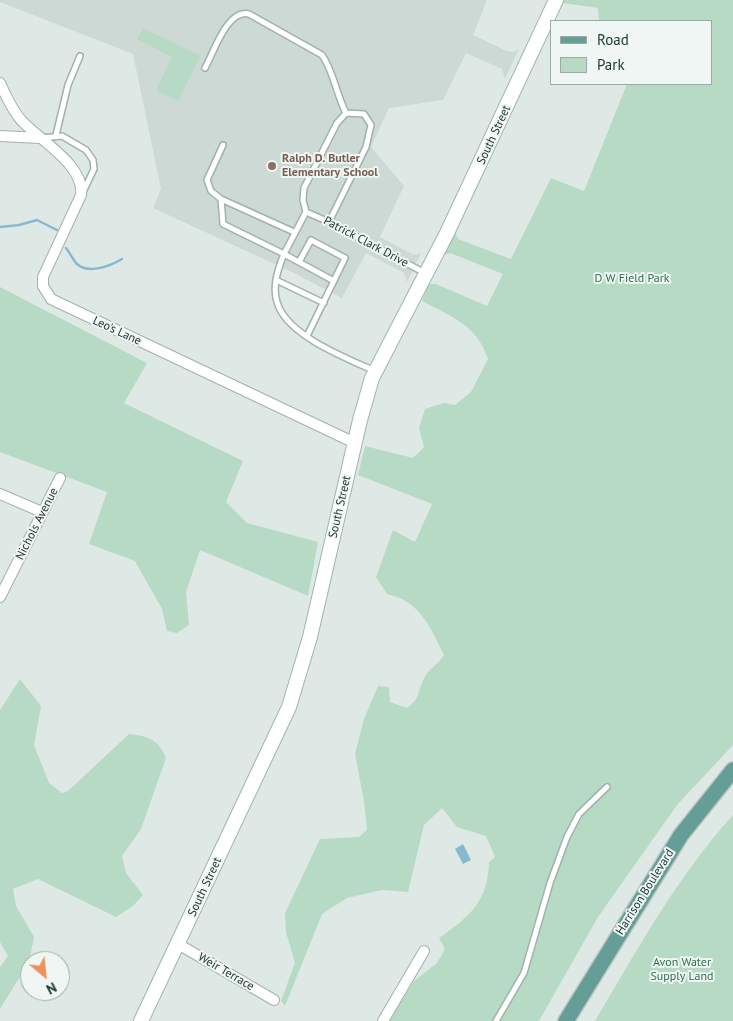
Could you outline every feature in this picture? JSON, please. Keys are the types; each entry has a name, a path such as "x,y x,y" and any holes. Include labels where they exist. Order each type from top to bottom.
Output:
{"main road":[{"name":"Harrison Boulevard","path":"566,1021 668,854 700,809 733,770"}],"street":[{"name":"South Street","path":"141,1021 292,699 310,637 366,396 375,371 426,274 556,0"},
{"path":"0,83 18,116 75,169 82,181 81,195"},
{"path":"0,136 40,138"},
{"name":"Leo's Lane","path":"81,195 44,277 43,286 51,299 355,443"},
{"name":"Nichols Avenue","path":"0,597 60,478"},
{"path":"0,494 42,512"},
{"name":"Weir Terrace","path":"178,944 274,1000"},
{"path":"383,1021 424,951"}],"lane":[{"path":"205,68 228,23 235,15 243,12 322,55 329,64 336,94 346,113"},
{"path":"56,136 68,85 80,56"},
{"path":"329,222 366,148 371,131 370,121 364,114 346,113 337,122 304,188 302,200 306,212 284,254 276,280 276,301 287,321 307,336 375,371"},
{"path":"40,138 56,136 73,140 86,150 93,160 94,168 81,195"},
{"path":"223,145 207,180 211,191 221,199 294,232"},
{"path":"221,199 223,224 334,281"},
{"name":"Patrick Clark Drive","path":"306,212 329,222 426,274"},
{"path":"298,262 310,240 346,258 307,336"},
{"path":"276,280 324,303"},
{"path":"496,1021 524,973 550,883 567,837 579,814 607,788"}],"shaded area":[{"name":"Ralph D. Butler Elementary School","path":"0,0 487,0 473,35 507,51 513,52 519,49 505,79 502,69 466,53 443,100 389,108 371,147 404,186 380,237 414,255 421,253 407,282 404,273 366,253 342,298 294,273 153,208 161,189 133,54 0,2"}],"green space":[{"name":"D W Field Park","path":"564,0 733,0 733,745 677,805 598,917 539,1021 389,1021 413,982 437,963 445,949 439,938 468,915 481,898 488,876 489,862 495,857 486,836 457,827 442,808 424,825 408,892 382,890 347,898 322,914 285,1006 281,1001 295,963 286,932 285,913 320,839 359,837 367,830 364,801 355,754 364,719 378,686 389,687 390,702 407,708 415,701 431,668 444,655 423,617 408,603 398,597 387,594 376,577 393,530 415,542 432,504 358,475 365,446 413,458 424,447 419,428 425,409 444,403 455,405 471,392 488,359 477,337 470,329 453,317 422,301 428,284 436,284 487,306 503,274 450,253 443,255 455,232 458,239 511,259 551,178 584,191 627,85 713,85 713,20 599,20 598,8 563,3"},
{"path":"143,28 200,57 178,101 156,90 172,57 137,39"},
{"path":"0,287 147,363 124,403 243,461 226,502 247,523 318,542 308,596 200,550 186,592 189,625 177,633 167,631 162,609 135,561 89,544 107,492 0,452"},
{"path":"20,679 41,706 34,745 49,783 62,793 68,791 129,734 152,740 160,747 166,758 141,829 122,856 126,873 143,895 133,906 116,917 38,879 13,889 16,906 34,937 31,951 20,951 20,977 0,1009 0,967 8,956 0,942 0,710"},
{"name":"Avon Water Supply Land","path":"733,815 733,1021 595,1021 642,941 676,889 694,863"}],"water":[{"path":"463,844 471,860 463,864 455,849"}],"waterway":[{"path":"0,227 19,225 37,220 57,230"},
{"path":"66,248 77,264 88,269 107,266 122,259"}],"place":[{"name":"Ralph D. Butler Elementary School","path":"272,166"}]}
